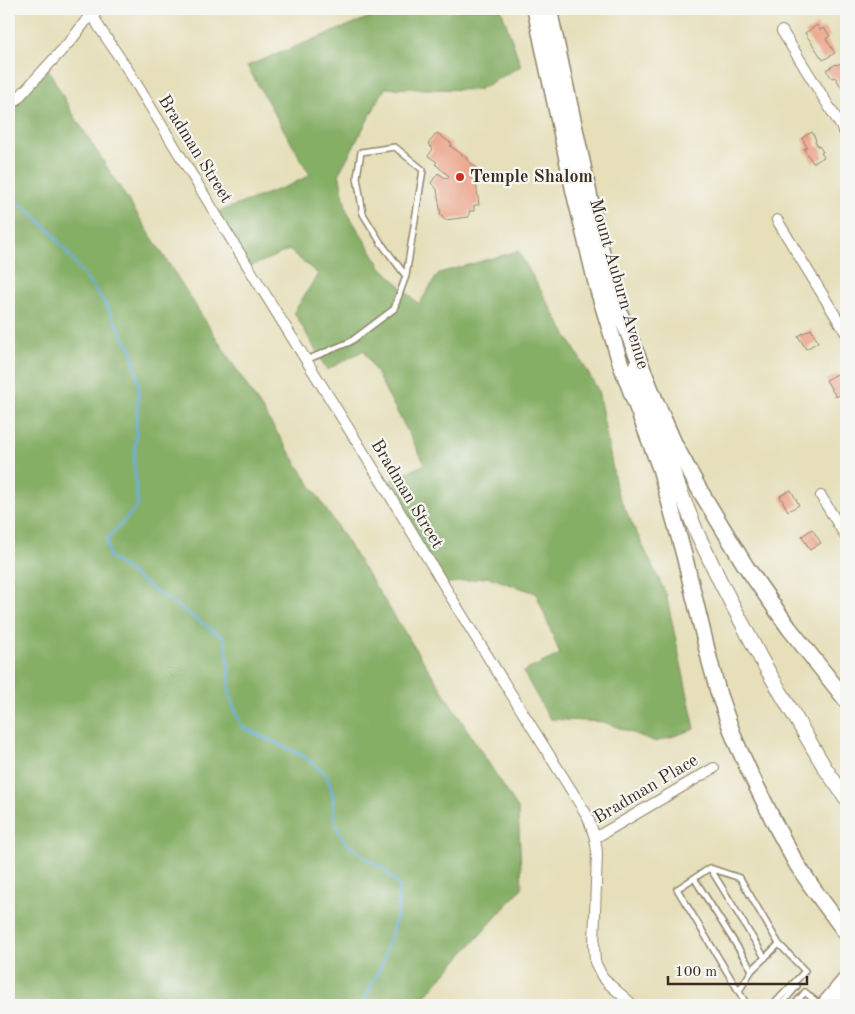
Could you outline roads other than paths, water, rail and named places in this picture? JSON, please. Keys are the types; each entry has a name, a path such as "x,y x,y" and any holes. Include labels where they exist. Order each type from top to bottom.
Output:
{"highway":[{"path":"825,1005 846,980"}],"main road":[{"name":"Mount Auburn Avenue","path":"535,9 574,192 597,287 621,365 647,433 684,501"},
{"name":"Mount Auburn Avenue","path":"549,9 602,258 643,391 684,501 701,541 761,659 825,768 846,798"},
{"path":"615,301 672,437 699,489 768,599 819,668 846,700"},
{"path":"647,433 660,468 684,555 710,662 735,740 796,863 846,933"}],"street":[{"path":"9,108 72,39 93,11"},
{"name":"Bradman Street","path":"93,11 99,27 128,70 460,612 588,817 595,838 597,852 595,962 602,976 609,984 633,1005"},
{"path":"782,31 846,134"},
{"path":"777,220 843,317 846,333"},
{"path":"821,496 846,537"},
{"name":"Bradman Place","path":"595,838 714,768"}],"lane":[{"path":"306,360 350,342 394,309 406,276 423,170 395,147 361,152 357,177 363,214 381,243 406,276"},
{"path":"710,868 676,889 747,1005"},
{"path":"710,868 740,878 779,944 805,971 781,1005"},
{"path":"710,868 765,958"},
{"path":"694,878 752,970"},
{"path":"739,991 752,970 779,944"},
{"path":"795,984 820,1005"},
{"path":"773,1005 795,984"},
{"path":"794,1005 805,992"}],"waterway":[{"path":"9,199 25,207 53,234 102,299 132,351 139,385 134,463 138,506 107,539 109,556 137,578 225,639 230,697 242,727 305,757 326,774 332,791 335,822 344,841 364,857 384,869 399,886 398,911 383,962 362,1005"}],"place":[{"name":"Temple Shalom","path":"460,177"}]}
